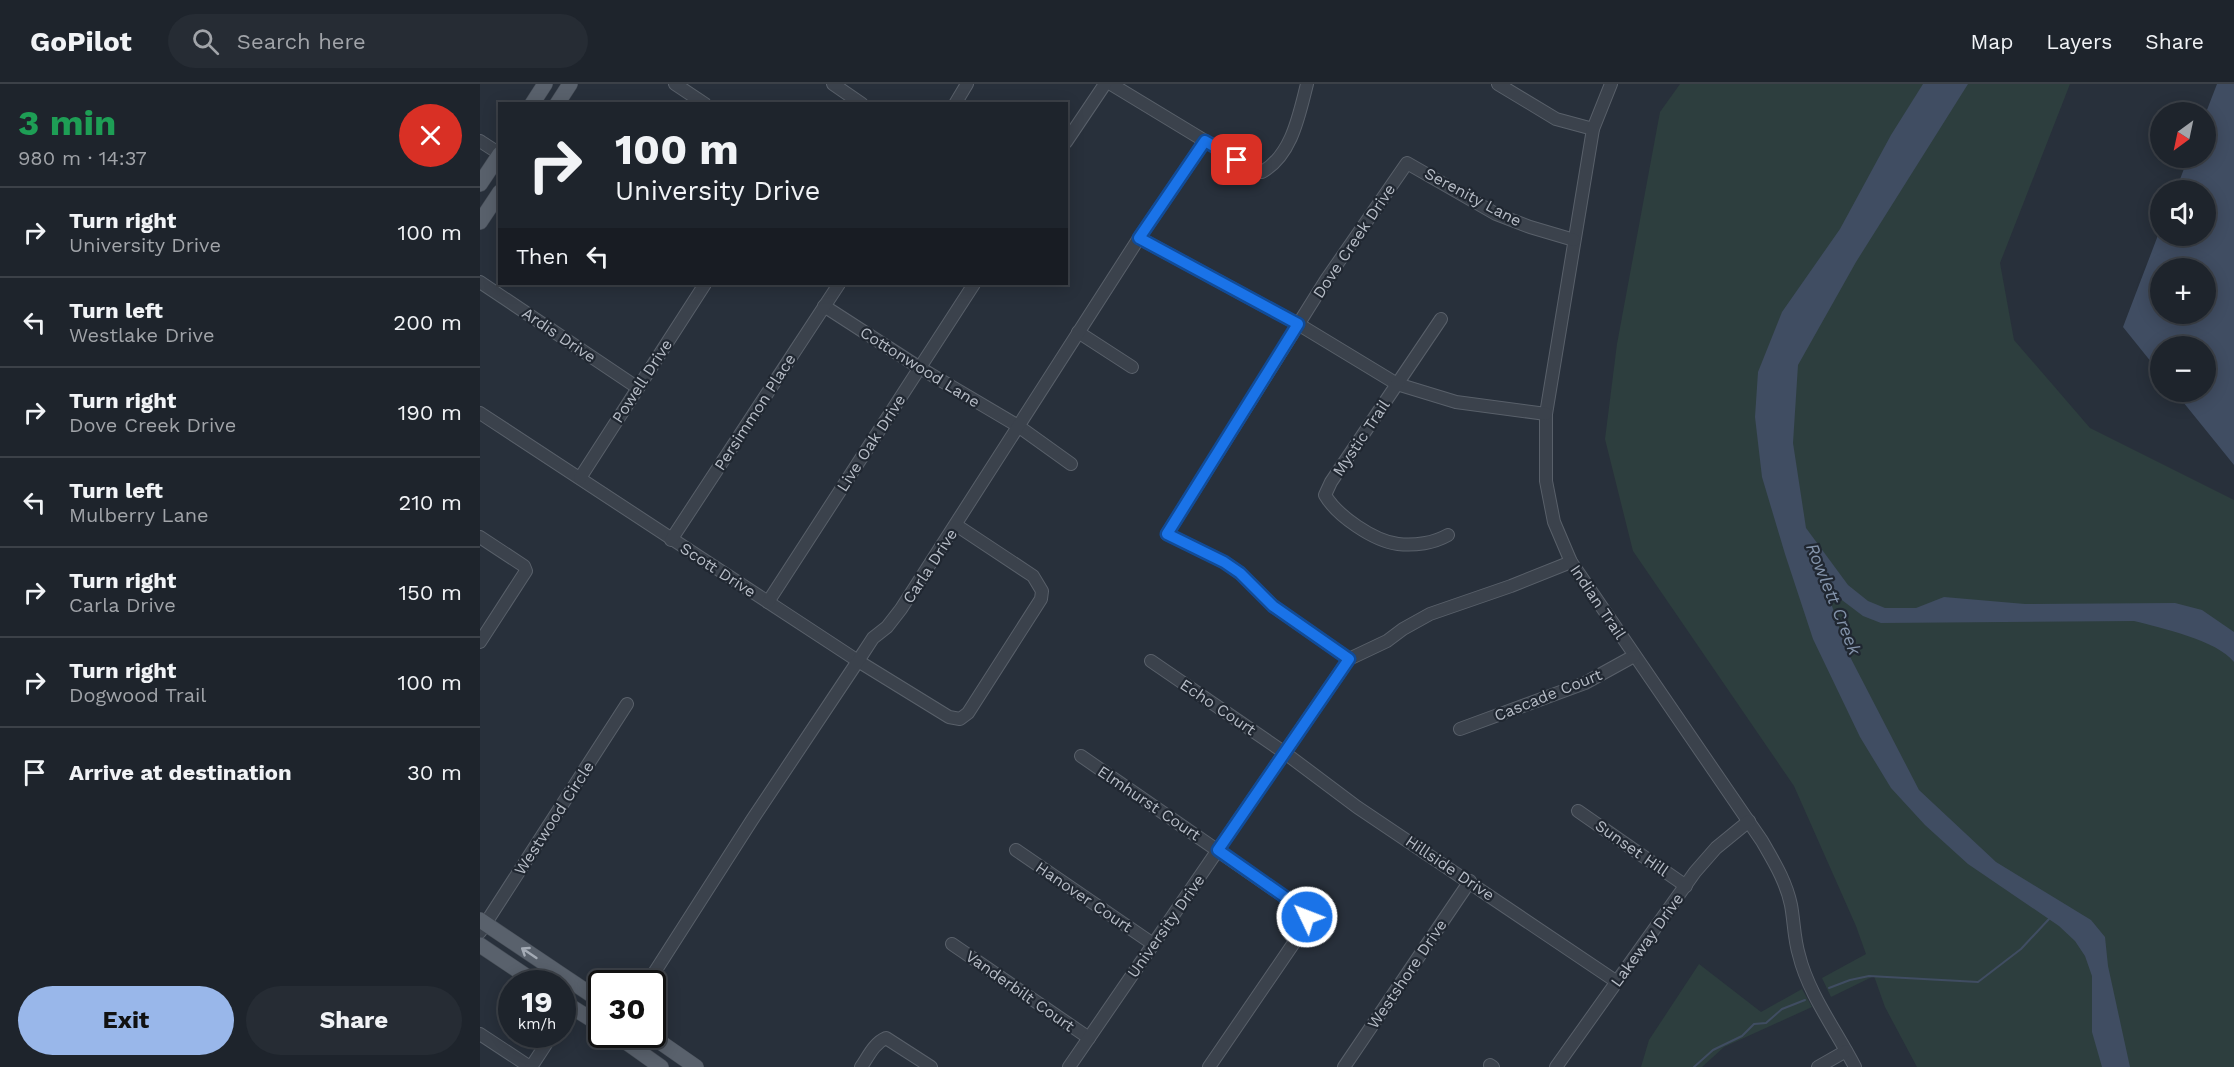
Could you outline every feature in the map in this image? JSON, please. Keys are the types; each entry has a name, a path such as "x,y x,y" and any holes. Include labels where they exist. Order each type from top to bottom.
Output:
{"main road":[{"path":"533,102 545,84"},
{"path":"559,102 570,84"},
{"path":"480,184 498,157"},
{"path":"480,222 498,195"},
{"path":"482,926 588,993"},
{"path":"480,945 517,970"},
{"path":"666,1046 696,1067"},
{"path":"634,1048 661,1067"}],"street":[{"path":"675,84 702,102"},
{"path":"833,84 859,102"},
{"path":"956,102 968,84"},
{"path":"1068,139 1104,84"},
{"path":"1111,84 1253,169 1262,172 1269,168 1294,131 1307,84"},
{"path":"1498,84 1556,119 1593,129"},
{"name":"Indian Trail","path":"1611,84 1593,129 1546,414 1546,481 1554,522 1571,562 1762,841 1785,884 1791,904 1798,955 1805,973 1855,1067"},
{"path":"480,141 498,153"},
{"name":"Carla Drive","path":"656,970 873,638 887,627 902,609 1078,332 1205,141"},
{"name":"Serenity Lane","path":"1407,162 1496,214 1574,240"},
{"name":"Dove Creek Drive","path":"1349,659 1273,606 1240,573 1224,562 1167,534 1326,280 1407,162"},
{"path":"1139,238 1298,324 1397,384 1456,402 1546,414"},
{"name":"Ardis Drive","path":"480,282 638,388"},
{"name":"Powell Drive","path":"580,478 704,285"},
{"name":"Persimmon Place","path":"671,540 838,285"},
{"name":"Live Oak Drive","path":"768,602 973,285"},
{"name":"Cottonwood Lane","path":"824,306 920,368 1018,426 1071,464"},
{"path":"1397,384 1441,319"},
{"path":"1078,332 1132,367"},
{"name":"Mystic Trail","path":"1397,384 1331,482 1325,495 1331,505 1347,519 1384,540 1397,544 1414,544 1437,541 1448,535"},
{"name":"Scott Drive","path":"480,413 858,661 949,717 960,719 968,713 1041,599 1042,591 1033,576 956,525"},
{"path":"480,537 524,566 526,571 480,642"},
{"name":"University Drive","path":"1069,1067 1349,659 1386,641 1430,614 1571,562"},
{"name":"Cascade Court","path":"1460,729 1585,683 1634,656"},
{"name":"Echo Court","path":"1151,662 1285,753"},
{"name":"Westwood Circle","path":"482,926 627,704"},
{"name":"Hillside Drive","path":"1285,753 1357,807 1617,982"},
{"name":"Elmhurst Court","path":"1081,756 1305,911 1307,917 1302,931 1209,1067"},
{"name":"Sunset Hill","path":"1578,811 1686,886"},
{"name":"Lakeway Drive","path":"1556,1067 1686,886 1716,848 1749,821"},
{"name":"Hanover Court","path":"1016,850 1153,944"},
{"name":"Westshore Drive","path":"1344,1067 1470,881"},
{"name":"Vanderbilt Court","path":"952,944 1089,1038"},
{"path":"480,1034 530,1067 543,1048"},
{"path":"861,1067 880,1041 886,1038 931,1067"},
{"path":"1818,1067 1846,1051"}],"shaded area":[{"path":"1680,84 2070,84 2000,263 2014,340 2090,428 2234,500 2234,1067 1917,1067 1885,1007 1874,976 1831,997 1822,978 1866,954 1856,926 1794,786 1633,551 1605,439 1617,344 1660,112"},
{"path":"1699,964 1761,1012 1802,989 1812,1007 1724,1047 1702,1067 1641,1067 1649,1040"}],"water":[{"path":"1923,84 1968,84 1856,262 1798,365 1793,443 1806,528 1848,585 1868,601 1885,608 1916,608 1944,597 2025,604 2175,603 2202,610 2234,632 2234,662 2226,654 2202,641 2134,621 1881,623 1863,616 1826,588 1847,651 1919,790 1996,862 2091,920 2105,937 2108,966 2130,1067 2102,1067 2092,1032 2092,976 2085,956 2075,941 2059,926 1968,864 1925,825 1891,788 1860,737 1813,639 1762,477 1755,417 1758,372 1782,312 1840,229 1891,135"},
{"path":"2217,84 2234,84 2234,465 2183,402 2216,402 2216,336 2150,336 2150,361 2123,327 2154,246 2216,246 2216,180 2180,180 2184,168 2216,168 2216,102 2210,102"}],"waterway":[{"path":"1829,988 1869,976 1978,982 2021,949 2049,919"},
{"path":"1694,1067 1713,1050 1742,1036 1754,1024 1766,1023 1782,1009 1805,1000"}],"route":[{"path":"1237,160 1205,141 1139,238 1298,324 1167,534 1224,562 1240,573 1273,606 1349,659 1218,850 1305,911 1307,917"}],"water label":[{"name":"Rowlett Creek","path":"1834,599"}]}
